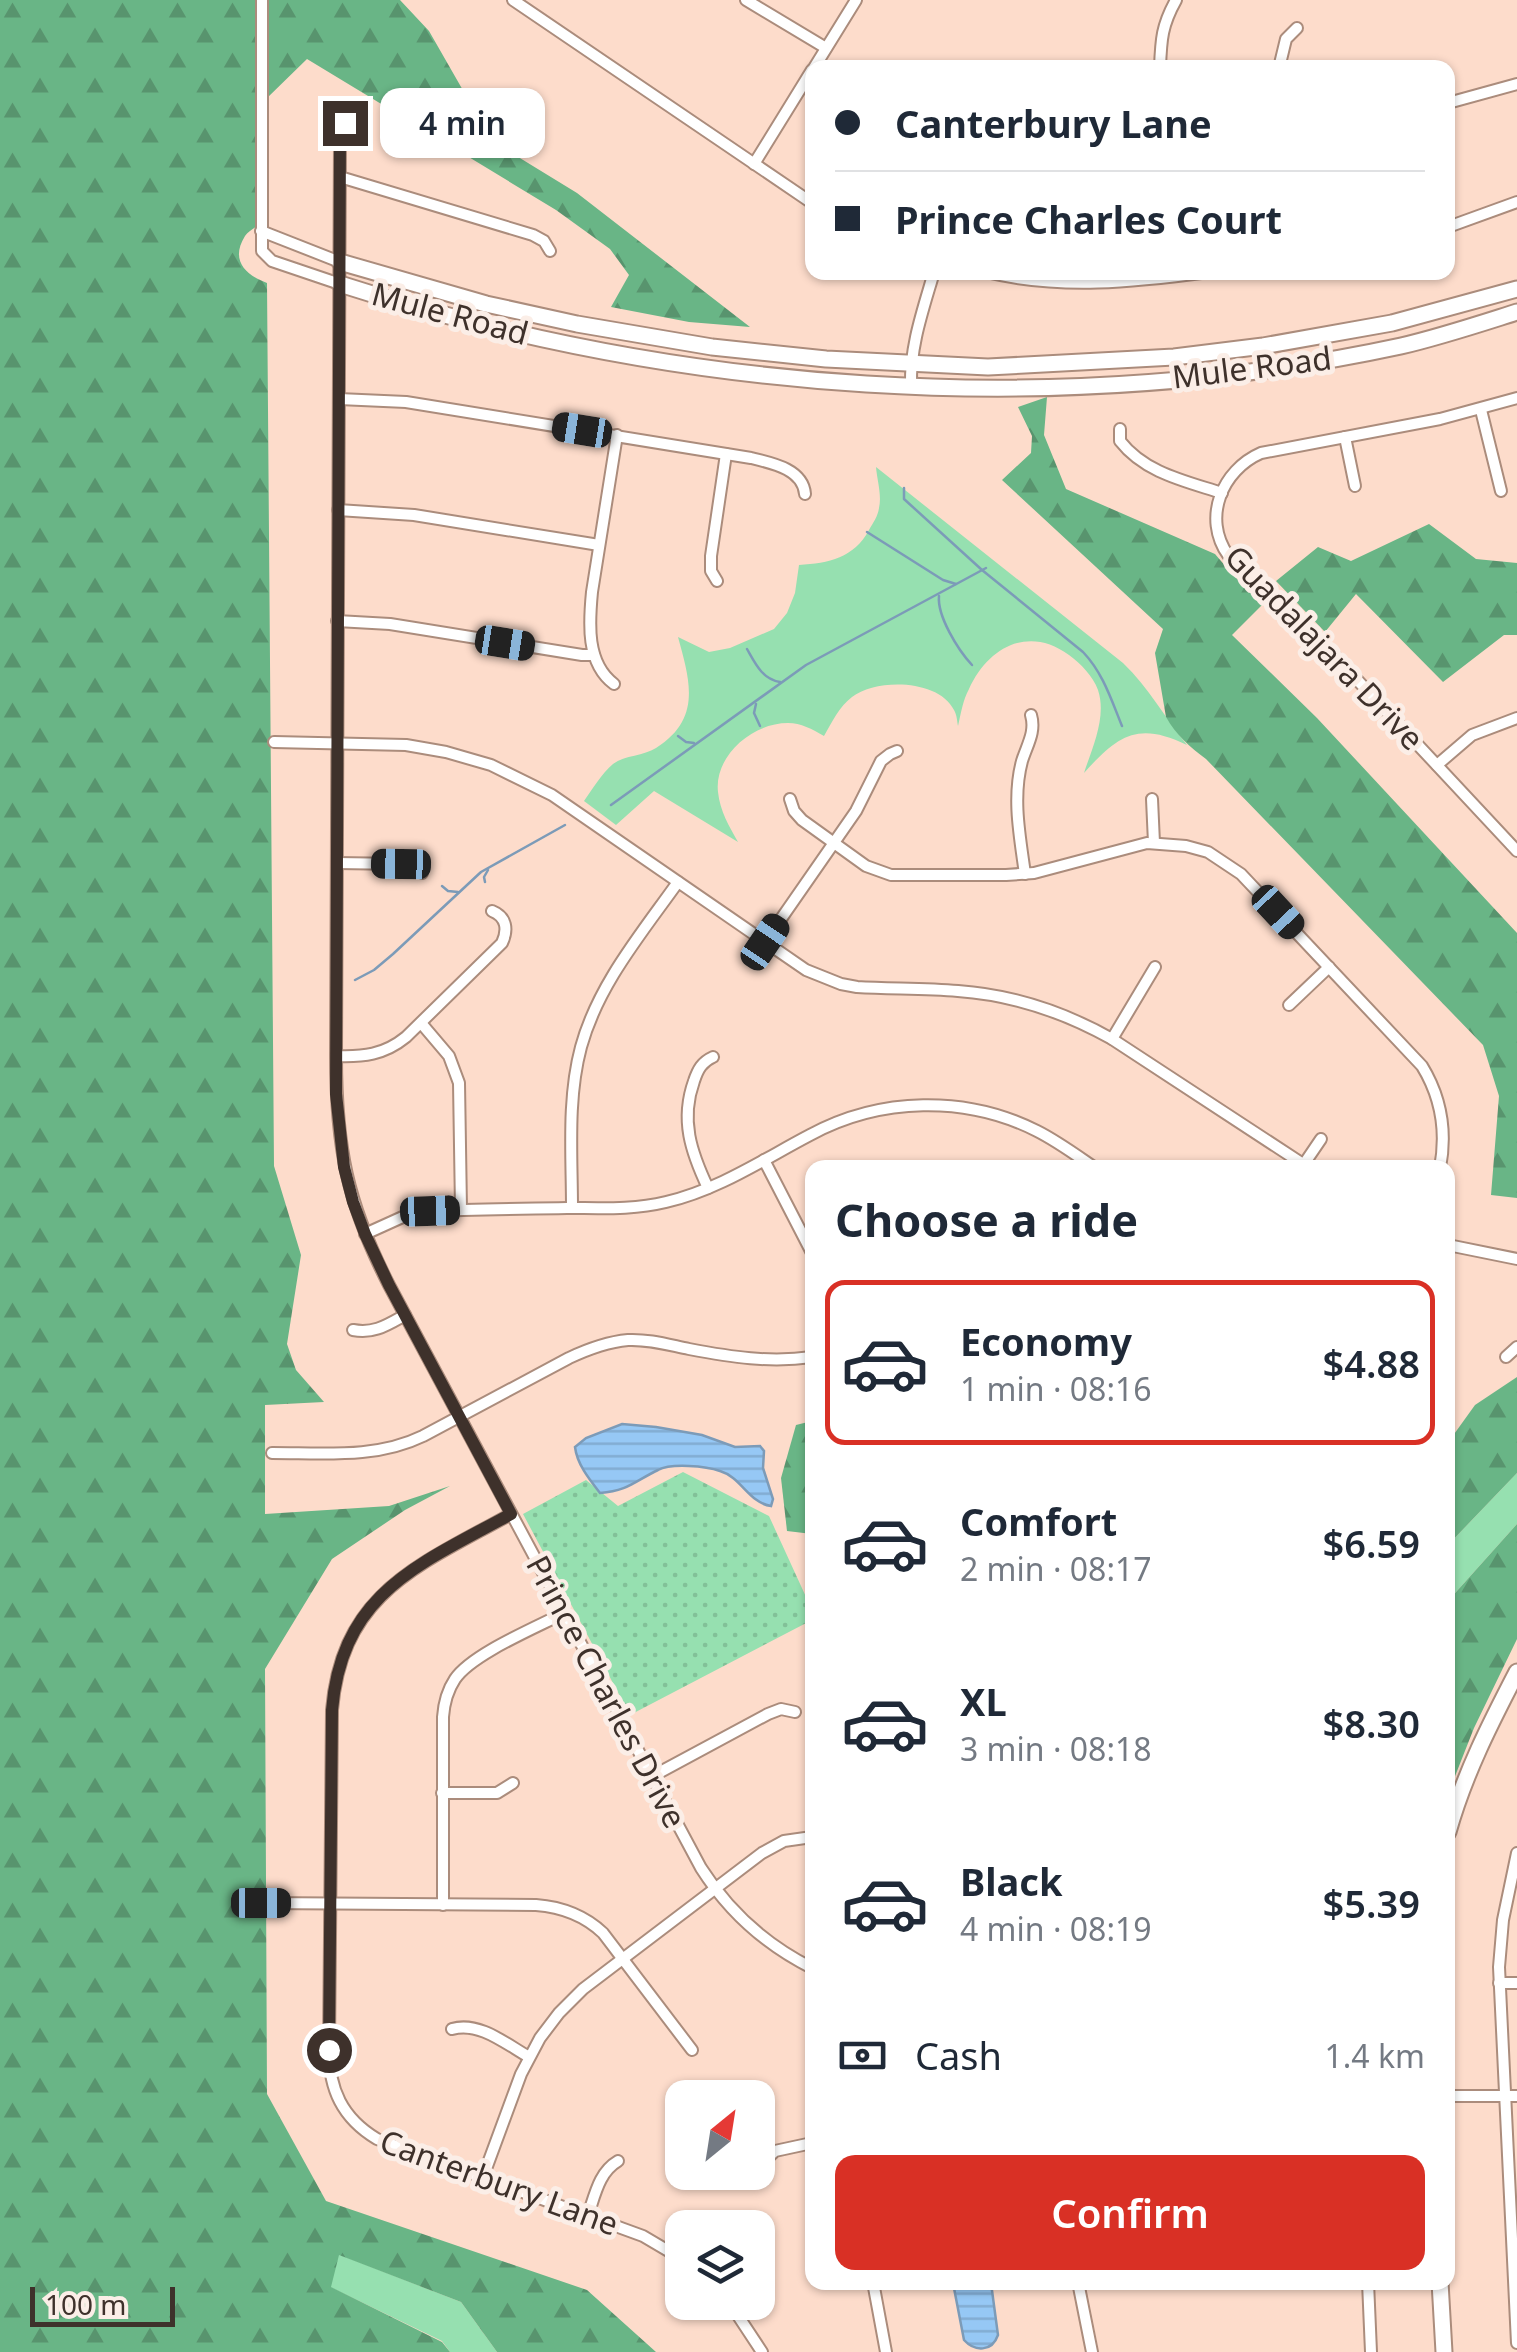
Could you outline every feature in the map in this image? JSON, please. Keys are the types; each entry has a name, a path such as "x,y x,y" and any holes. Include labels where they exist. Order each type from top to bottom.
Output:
{"main road":[{"name":"Mule Road","path":"340,262 486,304 576,324 752,352 988,366 1174,357 1263,346 1392,324 1517,289"},
{"name":"Mule Road","path":"340,284 477,324 576,346 724,370 911,385 1090,387 1233,373 1404,345 1517,312"},
{"path":"1455,1805 1517,1672"},
{"path":"1440,2290 1444,2352"}],"street":[{"path":"262,0 262,231"},
{"path":"513,0 805,198"},
{"path":"746,0 826,48"},
{"path":"819,60 856,0"},
{"path":"1160,60 1165,20 1176,0"},
{"path":"1281,60 1286,39 1298,28"},
{"path":"754,164 805,82"},
{"path":"1455,101 1517,84"},
{"name":"Prince Charles Drive","path":"352,118 340,135 337,621 336,1094 348,1185 365,1234 405,1315 691,1852 739,1916 761,1936 805,1964"},
{"path":"340,177 533,235 544,241 550,251"},
{"path":"1455,224 1517,202"},
{"name":"Mule Road","path":"340,262 262,231 262,251 268,259 340,284"},
{"path":"911,385 914,340 932,280"},
{"path":"1019,280 1062,284 1135,280"},
{"path":"1120,429 1120,441 1141,462 1222,494 1230,474 1244,460 1260,452 1481,410 1517,398"},
{"path":"340,399 406,402 752,458 784,468 800,478 804,494"},
{"path":"1481,410 1500,492"},
{"path":"614,684 604,675 594,655 591,604 617,435"},
{"path":"1346,437 1355,486"},
{"path":"717,581 711,571 711,556 726,454"},
{"name":"Guadalajara Drive","path":"1222,494 1216,527 1220,544 1228,555 1333,654 1517,851"},
{"path":"338,510 414,515 599,545"},
{"path":"337,621 390,624 594,655"},
{"path":"1024,874 1018,795 1021,766 1034,730 1031,715"},
{"path":"1437,765 1472,735 1517,718"},
{"path":"274,742 424,748 491,765 552,795 806,970 842,984 955,990 1009,998 1060,1014 1112,1039 1297,1160"},
{"path":"765,942 860,804 881,761 897,751"},
{"path":"790,799 797,816 866,866 885,874 1024,874 1154,843 1197,848 1229,864 1427,1074 1443,1124 1441,1160"},
{"path":"1152,799 1154,843"},
{"path":"337,863 401,864 422,873"},
{"path":"572,1208 572,1108 585,1035 607,986 678,882"},
{"path":"336,1056 364,1057 383,1052 421,1023 502,944 504,921 492,911"},
{"path":"1112,1039 1156,967"},
{"path":"1288,1005 1329,967"},
{"path":"421,1023 450,1056 459,1083 461,1210"},
{"path":"708,1188 692,1154 686,1122 697,1072 713,1057"},
{"path":"365,1234 418,1213 649,1205 684,1197 830,1124 884,1108 934,1105 981,1111 1020,1123 1083,1160"},
{"path":"1309,1160 1321,1139"},
{"path":"764,1160 805,1239"},
{"path":"1455,1247 1517,1260"},
{"path":"353,1330 378,1330 405,1315"},
{"path":"272,1453 380,1451 415,1440 569,1358 616,1342 645,1341 754,1360 805,1358"},
{"path":"1506,1357 1517,1347"},
{"name":"Canterbury Lane","path":"511,1514 398,1579 370,1606 346,1647 338,1672 332,1710 330,1904 329,2062 334,2089 357,2126 376,2139 644,2236 665,2249"},
{"path":"442,1905 444,1709 448,1693 466,1666 564,1613"},
{"path":"651,1777 774,1711 795,1712"},
{"path":"442,1792 497,1793 513,1783"},
{"path":"483,2178 529,2056 566,2004 773,1846 805,1837"},
{"path":"1517,1853 1503,1920 1500,1982 1511,2096 1517,2344"},
{"path":"261,1903 536,1904 567,1910 595,1925 692,2050"},
{"path":"1500,1982 1517,1983"},
{"path":"452,2029 477,2028 529,2056"},
{"path":"1455,2096 1511,2096"},
{"path":"775,2151 805,2144"},
{"path":"588,2216 602,2176 618,2161"},
{"path":"875,2290 886,2352"},
{"path":"1080,2290 1092,2352"},
{"path":"1368,2290 1371,2352"},
{"path":"741,2320 762,2352"}],"green space":[{"path":"0,0 400,0 429,31 492,141 577,193 750,327 689,322 611,307 629,275 610,249 556,210 307,59 265,100 266,220 247,234 239,252 246,271 267,283 274,1166 301,1255 287,1344 296,1370 324,1402 265,1405 265,1514 389,1506 450,1486 405,1510 332,1559 265,1669 267,2094 326,2201 587,2290 656,2352 497,2352 461,2302 339,2255 331,2287 442,2342 450,2352 0,2352"},
{"path":"1047,397 1044,435 1066,489 1215,554 1263,604 1232,635 1317,718 1517,933 1517,1198 1491,1195 1499,1096 1483,1045 1179,735 1166,717 1155,653 1163,629 1002,480 1031,453 1032,436 1018,407"},
{"path":"876,467 1123,663 1187,745 1155,734 1130,736 1108,749 1084,773 1100,722 1096,685 1069,655 1054,646 1025,642 998,652 977,674 965,698 958,726 954,710 935,692 891,685 852,697 824,736 788,723 774,724 749,735 729,754 718,779 721,806 738,842 654,791 616,825 584,801 613,764 656,748 681,725 689,698 678,637 709,652 730,648 774,629 787,613 795,593 799,565 840,557 863,539 879,508"},
{"path":"1429,524 1476,559 1517,563 1517,635 1504,635 1443,682 1356,594 1325,632 1276,581 1318,547 1351,561"},
{"path":"1517,1377 1517,1473 1455,1538 1455,1433 1475,1405"},
{"path":"805,1423 805,1533 787,1531 781,1478 796,1425"},
{"path":"683,1472 769,1516 805,1595 805,1624 630,1715 523,1514 586,1480 618,1506"},
{"path":"1517,1473 1517,1524 1455,1593 1455,1538"},
{"path":"1517,1524 1517,1639 1455,1776 1455,1593"},
{"path":"338,2254 461,2302 497,2352 450,2352 442,2341 330,2287"}],"water":[{"path":"622,1424 702,1435 735,1447 760,1446 773,1499 771,1506 757,1500 727,1474 698,1467 664,1468 625,1488 600,1493 581,1465 575,1447 586,1438"},
{"path":"954,2290 992,2290 998,2335 995,2341 983,2348 964,2340"}],"waterway":[{"path":"904,488 904,499 982,570 1083,652 1101,678 1122,726"},
{"path":"867,532 943,580 956,584"},
{"path":"611,805 806,665 986,568"},
{"path":"939,596 941,613 950,632 972,665"},
{"path":"747,649 764,674 780,682"},
{"path":"756,704 754,713 760,726"},
{"path":"678,736 694,743"},
{"path":"355,980 393,954 481,872 565,825"},
{"path":"485,882 488,870"},
{"path":"442,886 458,892"}],"route":[{"path":"329,2050 332,1710 342,1658 363,1616 398,1579 511,1514 380,1267 353,1202 341,1150 336,1094 338,547 340,135 345,123"}]}
